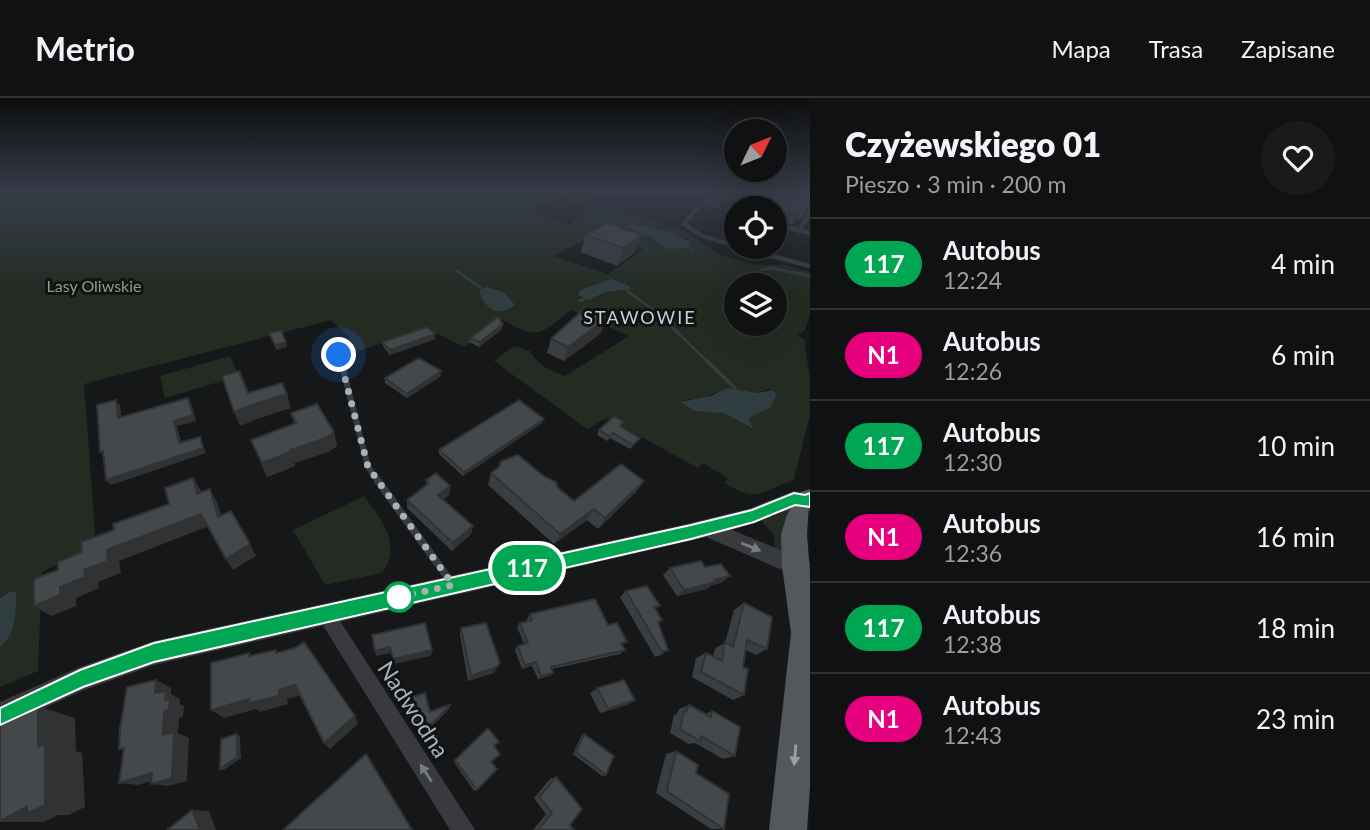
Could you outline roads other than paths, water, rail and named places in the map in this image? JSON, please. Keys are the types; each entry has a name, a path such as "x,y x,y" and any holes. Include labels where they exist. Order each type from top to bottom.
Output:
{"main road":[{"path":"788,830 806,633 803,569 796,523 809,501"}],"street":[{"path":"0,715 80,679 154,653 706,528 754,516 794,499 809,501"},
{"path":"706,528 803,569"},
{"name":"Nadwodna","path":"325,613 463,830"}],"lane":[{"path":"687,226 702,236 724,243"},
{"path":"799,231 802,226"},
{"path":"787,228 810,233"},
{"path":"783,259 810,266"},
{"path":"339,355 368,467 453,585"}],"waterway":[{"path":"688,247 693,250"},
{"path":"761,270 772,268 810,276"},
{"path":"456,270 481,288"},
{"path":"627,291 656,312 709,363"},
{"path":"579,301 584,299"},
{"path":"707,361 735,388"}],"district":[{"name":"STAWOWIE","path":"640,317"}],"park label":[{"name":"Lasy Oliwskie","path":"94,285"}]}
